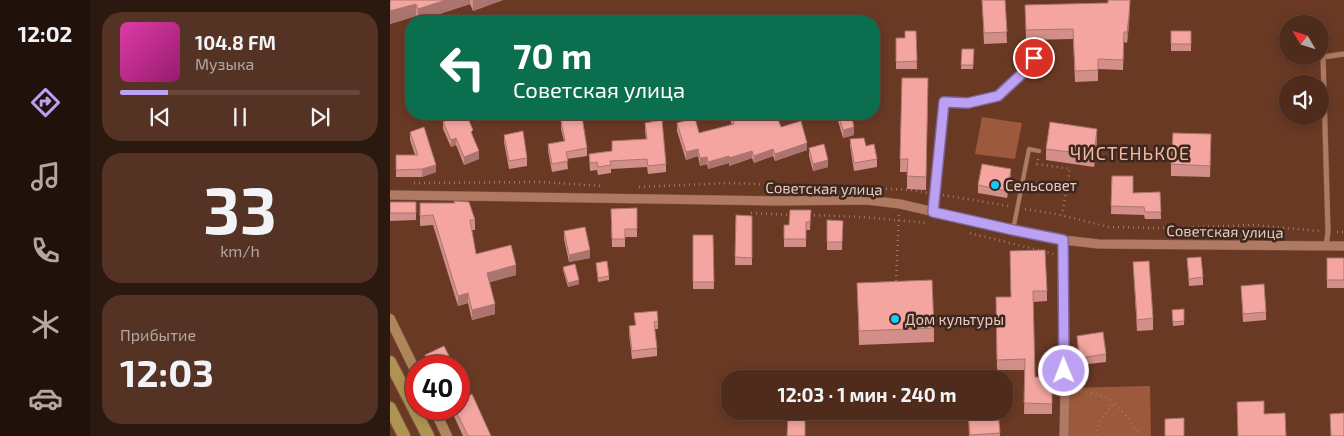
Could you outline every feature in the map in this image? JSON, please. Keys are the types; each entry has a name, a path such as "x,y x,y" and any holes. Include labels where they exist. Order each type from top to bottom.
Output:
{"main road":[{"path":"390,319 408,355"},
{"path":"390,362 428,436"},
{"path":"390,408 404,436"},
{"path":"440,420 448,436"}],"street":[{"path":"1326,246 1328,232 1323,56 1344,54"},
{"name":"Советская улица","path":"390,195 776,201 859,200 900,204 1013,230 1063,240 1099,244 1344,246"},
{"path":"1046,236 1061,249 1063,256"},
{"path":"1063,240 1064,436"},
{"path":"1063,256 1068,246 1076,241"}],"lane":[{"path":"933,212 944,102 968,103 998,96 1026,70 1042,47"},
{"path":"1013,230 1029,149 1040,150"}],"path":[{"path":"1040,150 1037,164 1070,169 1062,215"},
{"path":"407,183 541,182 601,186"},
{"path":"631,187 728,183 895,189 1062,215 1109,227 1166,228 1254,225 1328,232"},
{"path":"896,281 898,220 936,224"},
{"path":"967,232 1063,256"},
{"path":"1065,390 1091,392 1106,397 1128,418 1138,436"},
{"path":"1096,436 1099,422 1114,403"}],"shaded area":[{"path":"982,117 1022,123 1015,159 975,154"},
{"path":"1150,386 1151,436 1066,436 1067,388"}],"building":[{"path":"390,0 446,0 418,9 416,4 390,11"},
{"path":"982,0 1005,0 1007,32 984,33"},
{"path":"1108,0 1130,0 1127,32 1124,32 1123,60 1098,59 1098,70 1075,71 1073,29 1026,30 1025,5 1108,3"},
{"path":"905,31 916,31 917,61 896,62 896,38 905,38"},
{"path":"1171,31 1191,31 1191,44 1171,44"},
{"path":"962,49 974,49 973,65 961,65"},
{"path":"902,78 928,78 926,177 907,176 908,159 900,159"},
{"path":"447,120 469,120 473,130 471,132 479,151 464,157 456,138 451,140 443,122"},
{"path":"582,120 587,148 566,152 568,161 552,164 548,144 565,141 561,121"},
{"path":"662,120 666,164 648,166 647,159 610,161 611,165 598,167 597,162 590,163 589,154 612,151 612,141 647,139 645,123"},
{"path":"696,120 699,133 734,124 733,120 778,120 781,127 801,121 807,143 775,154 773,149 754,156 752,151 708,162 707,157 700,158 698,149 686,152 677,123"},
{"path":"840,120 852,120 854,127 843,130"},
{"path":"1050,122 1097,129 1094,155 1046,149"},
{"path":"424,127 436,165 422,169 396,170 396,155 418,155 410,132"},
{"path":"523,131 527,158 509,161 504,135"},
{"path":"1173,133 1211,134 1210,166 1171,164"},
{"path":"864,138 866,146 874,144 877,159 854,163 850,139"},
{"path":"824,144 828,160 813,164 809,148"},
{"name":"Сельсовет","path":"982,164 1011,169 1007,191 978,185"},
{"path":"1112,176 1133,176 1133,193 1160,192 1161,212 1145,212 1144,207 1111,206"},
{"path":"454,201 469,202 475,220 470,220 476,254 511,245 516,265 487,273 495,304 472,310 468,293 458,296 433,215 420,216 420,203 455,203"},
{"path":"390,202 416,202 416,213 390,213"},
{"path":"637,208 637,229 625,229 625,239 612,239 611,209"},
{"path":"790,210 811,210 810,222 806,222 806,239 784,239 784,225 789,225"},
{"path":"736,215 752,216 752,258 735,257"},
{"path":"827,220 843,221 842,242 827,242"},
{"path":"585,227 590,250 569,255 564,231"},
{"path":"693,235 713,235 714,282 693,282"},
{"path":"1045,250 1047,291 1033,291 1035,377 1052,377 1052,404 1024,403 1025,359 997,360 996,297 1011,297 1010,251"},
{"path":"1201,257 1203,277 1189,279 1187,258"},
{"path":"1327,258 1344,258 1344,280 1327,280"},
{"path":"607,261 609,276 598,278 596,263"},
{"path":"1149,261 1153,318 1137,320 1133,262"},
{"path":"575,264 579,280 568,283 563,267"},
{"name":"Дом культуры","path":"932,280 934,328 859,331 857,283"},
{"path":"1264,284 1266,312 1243,314 1241,286"},
{"path":"1184,309 1184,321 1173,322 1172,310"},
{"path":"657,311 658,321 654,322 657,348 632,351 629,326 636,325 634,313"},
{"path":"1103,332 1106,354 1080,358 1077,336"},
{"path":"444,346 448,355 425,355"},
{"path":"472,394 491,436 468,436 460,420 470,420 470,395"},
{"path":"1264,401 1264,414 1285,413 1286,436 1238,436 1237,402"},
{"path":"1344,413 1344,436 1331,436 1330,414"},
{"path":"1184,418 1184,436 1165,436 1165,419"},
{"path":"788,420 805,420 805,436 787,436"},
{"path":"969,420 999,420 1000,433 970,435"}],"place":[{"name":"Сельсовет","path":"995,185"},
{"name":"Дом культуры","path":"895,319"}],"district":[{"name":"ЧИСТЕНЬКОЕ","path":"1130,153"}],"route":[{"path":"1034,58 1026,70 998,96 968,103 944,102 933,212 1063,240 1064,371"}]}
